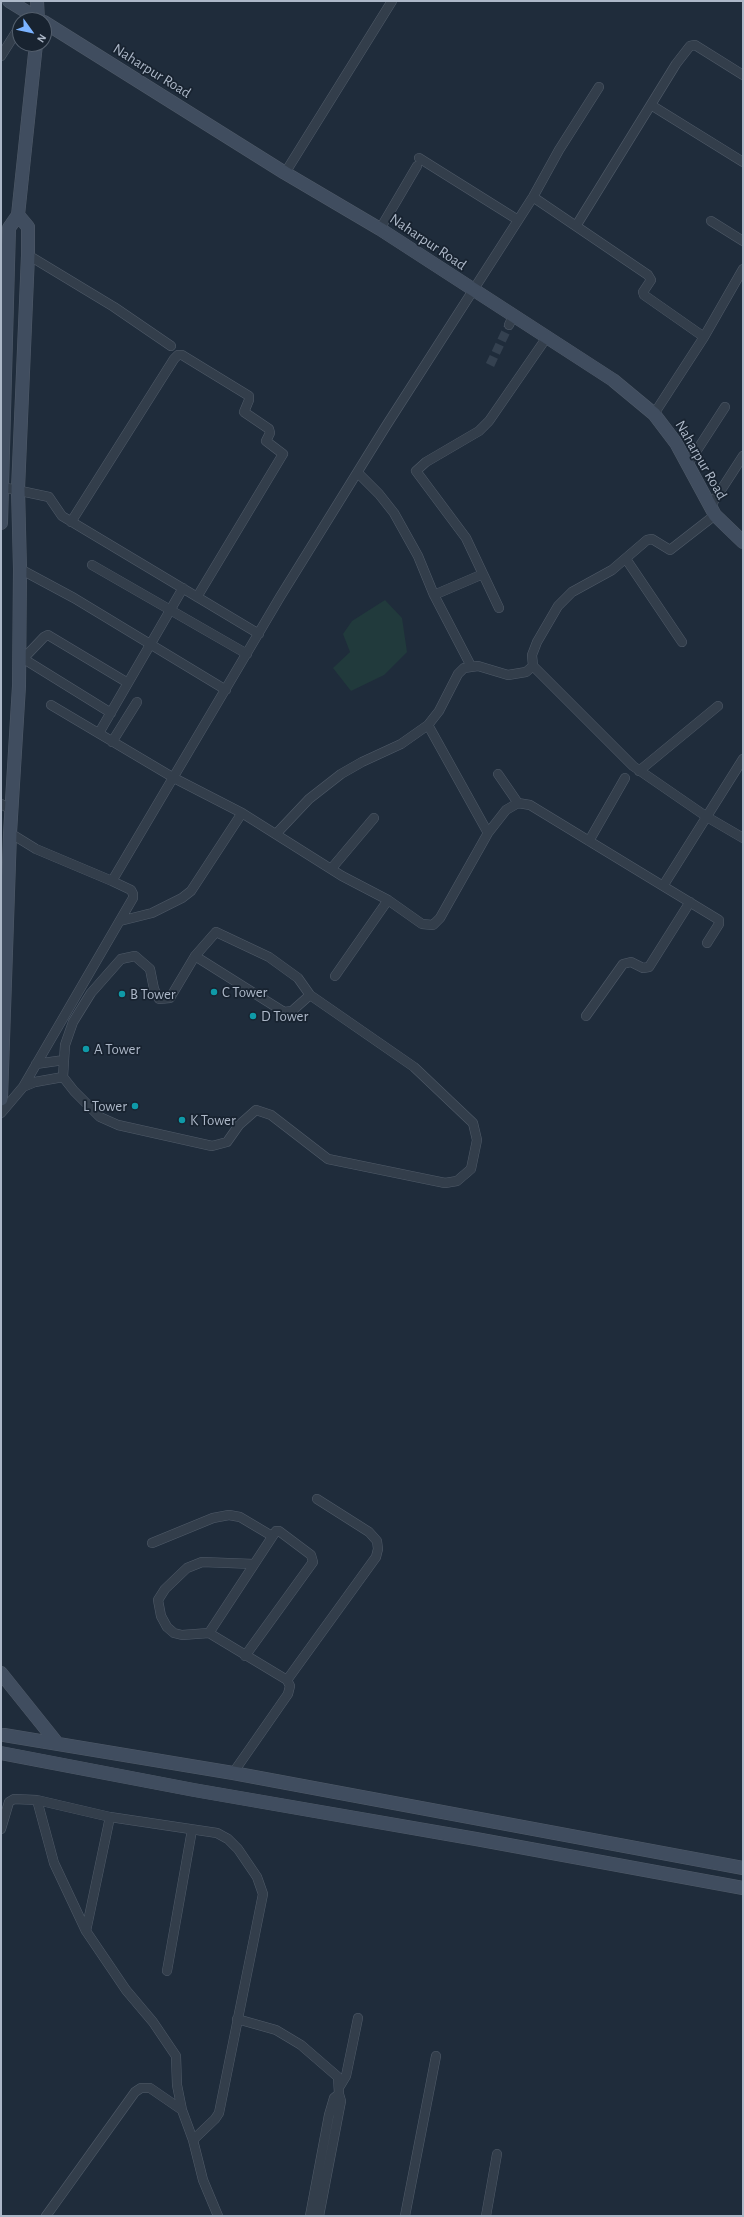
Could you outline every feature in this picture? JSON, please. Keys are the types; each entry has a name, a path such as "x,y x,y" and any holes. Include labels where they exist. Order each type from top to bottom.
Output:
{"street":[{"name":"Naharpur Road","path":"9,1 27,12"},
{"path":"33,12 37,1"},
{"path":"285,173 392,1"},
{"name":"Naharpur Road","path":"52,27 285,173 380,229 474,292 511,321 547,337 607,376 654,414 676,443 713,511 743,542"},
{"path":"1,56 12,39"},
{"path":"576,226 676,64 692,45 743,75"},
{"path":"1,523 9,228 18,215 35,52"},
{"path":"112,881 258,634 358,473 533,198 559,150 599,87"},
{"path":"651,105 743,162"},
{"path":"380,229 418,162 518,220"},
{"path":"533,198 648,275 650,280 643,292 644,295 704,337"},
{"path":"1,1099 10,833 6,807 21,657 18,489 28,226 18,215"},
{"path":"711,221 743,241"},
{"path":"28,254 114,307 171,346"},
{"path":"654,414 704,337 743,269"},
{"path":"499,608 462,533 416,471 426,462 479,431 489,421 547,337"},
{"path":"71,522 174,359 178,355 182,355 249,396 244,412 269,429 270,433 266,441 283,454 197,597"},
{"path":"688,464 725,408"},
{"path":"743,456 713,511 674,548 666,549 650,539 612,570 581,586 565,598 536,642 532,655 533,666 639,771 707,817 743,838"},
{"path":"358,473 387,503 394,513 418,556 434,595 471,666"},
{"path":"2,487 18,489 50,497 59,514 71,522 258,634"},
{"path":"626,559 682,642"},
{"path":"92,565 247,654"},
{"path":"20,569 74,598 226,690"},
{"path":"434,595 483,574"},
{"path":"99,733 183,588"},
{"path":"21,657 44,636 48,635 128,683"},
{"path":"21,657 111,713"},
{"path":"276,834 309,800 341,774 401,744 428,725 439,711 458,674 471,666 508,675 526,672 533,666"},
{"path":"112,742 137,702"},
{"path":"51,705 174,778 242,813 331,869 388,900 422,924 433,925 440,918 488,833 506,810 518,803 530,805 719,920 719,924 707,943"},
{"path":"639,771 718,706"},
{"path":"428,725 488,833"},
{"path":"663,886 743,759"},
{"path":"498,774 518,803"},
{"path":"589,841 626,778"},
{"path":"120,921 152,913 182,898 191,891 242,813"},
{"path":"331,869 374,818"},
{"path":"1,1113 23,1087 133,898 131,890 59,860 36,849 10,833"},
{"path":"336,976 388,900"},
{"path":"586,1016 623,964 631,962 643,968 649,967 690,902"},
{"path":"216,932 269,957 298,978 310,995 414,1067 473,1123 477,1140 471,1169 457,1181 445,1183 328,1159 271,1115 256,1110 239,1125 226,1142 212,1146 118,1125 100,1117 74,1091 63,1077 65,1045 73,1022 91,993 121,959 135,956 150,969 154,989 159,999 170,998 195,956 216,932"},
{"path":"195,956 284,1012 292,1011 310,995"},
{"path":"36,1064 64,1060"},
{"path":"23,1087 35,1082 63,1077"},
{"path":"287,1680 376,1557 378,1549 377,1541 369,1532 317,1499"},
{"path":"152,1543 213,1518 229,1514 240,1517 272,1536"},
{"path":"209,1633 272,1536 276,1531 279,1532 311,1555 313,1562 245,1656"},
{"path":"233,1773 288,1694 290,1686 287,1680 209,1633 182,1635 174,1633 167,1627 158,1607 158,1600 165,1589 187,1568 202,1562 254,1564"},
{"path":"1,1673 57,1744"},
{"path":"743,1868 233,1773 57,1744 3,1729 1,1751 263,1802 743,1888"},
{"path":"263,1802 266,1780"},
{"path":"1,1823 9,1802 14,1799 37,1800 110,1817 217,1833 228,1838 238,1849 262,1887 263,1894 218,2113 215,2119 193,2140"},
{"path":"37,1800 54,1863 86,1931 126,1990 153,2022 176,2056 177,2085 182,2110 193,2140 203,2180 218,2216"},
{"path":"86,1931 110,1817"},
{"path":"167,1971 192,1830"},
{"path":"310,2216 329,2115 334,2098 346,2076 358,2018"},
{"path":"237,2019 264,2025 288,2036 333,2071 338,2077 341,2101 319,2216"},
{"path":"405,2216 436,2056"},
{"path":"46,2216 134,2092 141,2088 150,2088 182,2110"},
{"path":"486,2216 497,2154"}],"green space":[{"path":"385,600 402,618 407,652 384,675 351,691 333,668 350,652 343,634 352,621"}],"tunnel":[{"path":"490,365 509,325"}],"place":[{"name":"C Tower","path":"214,992"},
{"name":"B Tower","path":"122,994"},
{"name":"D Tower","path":"253,1016"},
{"name":"A Tower","path":"86,1049"},
{"name":"L Tower","path":"135,1106"},
{"name":"K Tower","path":"182,1120"}]}
